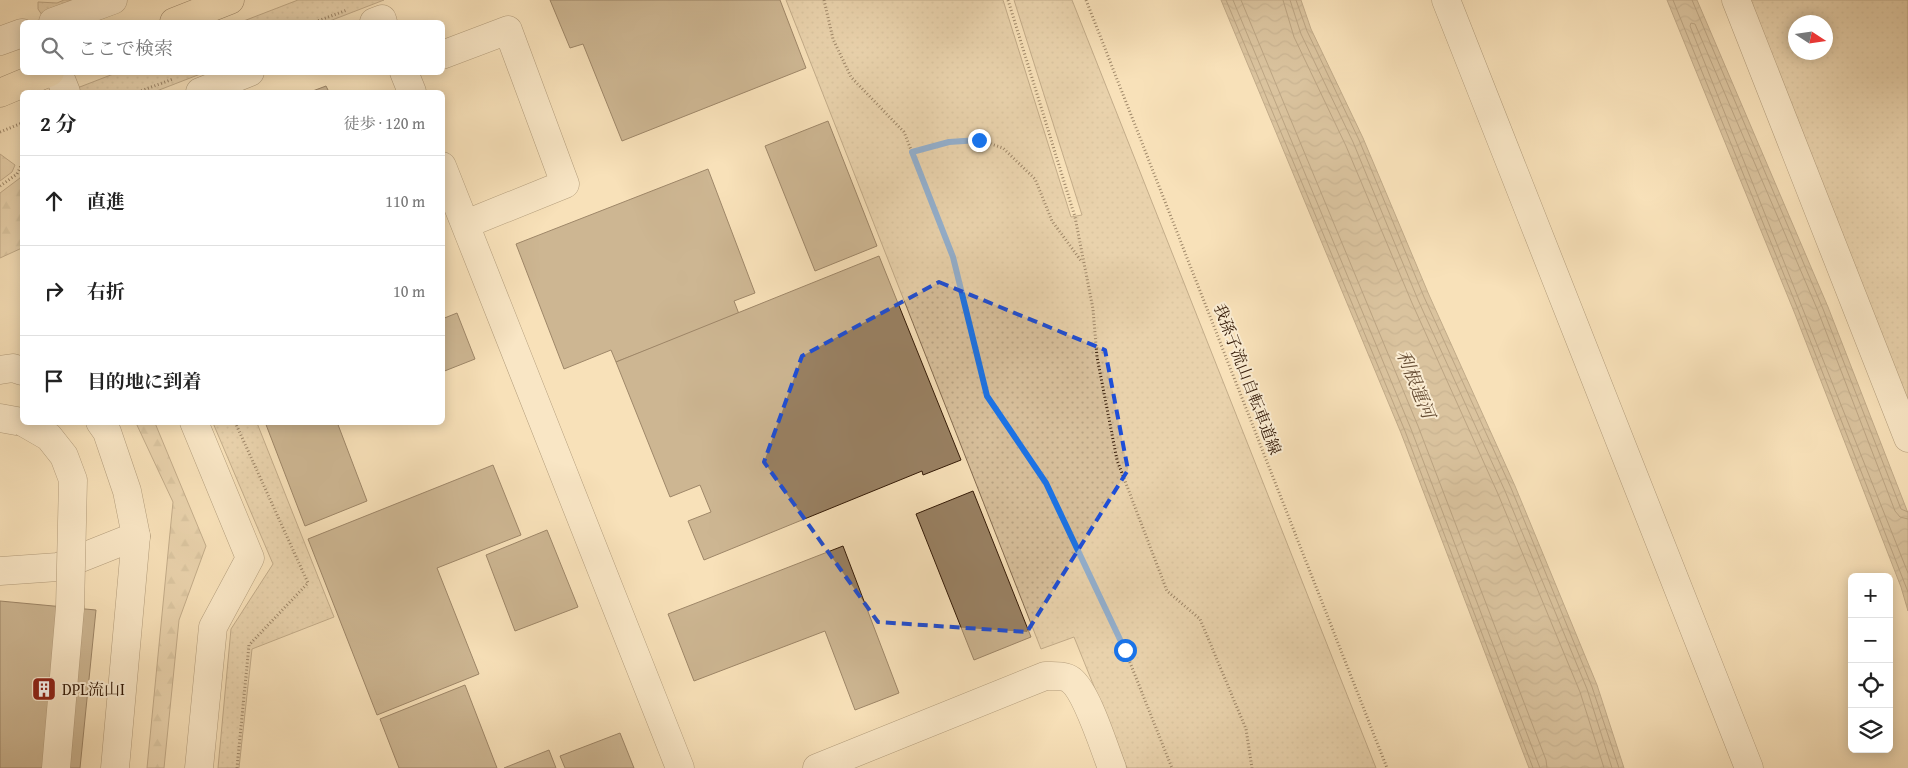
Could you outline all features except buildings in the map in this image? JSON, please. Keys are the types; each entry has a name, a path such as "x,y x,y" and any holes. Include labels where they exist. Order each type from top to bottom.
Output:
{"main road":[{"path":"179,20 230,0"},
{"path":"0,92 42,75"}],"street":[{"path":"58,20 113,0"},
{"path":"1446,0 1749,768"},
{"path":"1736,0 1908,438"},
{"path":"445,54 508,30 565,184 466,224"},
{"path":"0,41 20,34"},
{"path":"59,75 65,90"},
{"path":"190,84 235,75"},
{"path":"405,75 411,90"},
{"path":"445,173 680,768"},
{"path":"0,370 13,368 20,370"},
{"path":"0,418 20,421"},
{"path":"28,425 48,437 64,456 73,480 70,608 56,768"},
{"path":"102,425 107,432 127,491 136,536 115,768"},
{"path":"195,425 250,558 213,627 199,768"},
{"path":"0,571 58,567 136,536"},
{"path":"817,768 1045,676 1071,680 1084,697 1112,768"}],"path":[{"path":"824,0 833,39 850,77 904,132 953,257 987,396 1046,483 1125,650 1172,768"},
{"path":"1008,0 1075,217 1093,309 1097,357 1117,460 1167,591 1200,619 1246,729 1252,768"},
{"name":"我孫子流山自転車道線","path":"1086,0 1387,768"},
{"path":"344,20 373,18"},
{"path":"151,90 190,84"},
{"path":"0,132 20,124"},
{"path":"912,152 949,142 979,140 1003,148 1035,179 1052,221 1083,263"},
{"path":"0,186 17,174 20,168"}],"highlighted area":[{"path":"939,282 1105,350 1128,470 1027,632 878,622 764,462 802,356"}],"green space":[{"path":"64,0 88,0 42,15 38,9 38,2 57,3"},
{"path":"298,0 384,0 332,20 246,20"},
{"path":"786,0 1003,0 1071,217 1082,215 1014,0 1072,0 1376,768 1127,768 1074,637 1041,649"},
{"path":"1749,0 1908,0 1908,406"},
{"path":"111,75 198,75 159,90 72,90"},
{"path":"0,154 15,165 12,172 0,181"},
{"path":"20,178 20,249 0,258 0,193"},
{"path":"137,425 156,425 206,546 179,620 164,768 147,768 173,502"},
{"path":"214,425 258,425 334,617 252,649 239,768 218,768 231,629 273,564"}],"water":[{"name":"利根運河","path":"1221,0 1301,0 1311,29 1363,138 1429,295 1515,486 1597,685 1624,768 1529,768 1401,433"},
{"path":"1667,0 1697,0 1828,307 1908,513 1908,611 1901,587 1795,314"}],"place":[{"name":"DPL流山I","path":"44,689"}],"route":[{"path":"979,140 949,142 912,152 953,257 970,334 987,396 1046,483 1125,650"}]}
